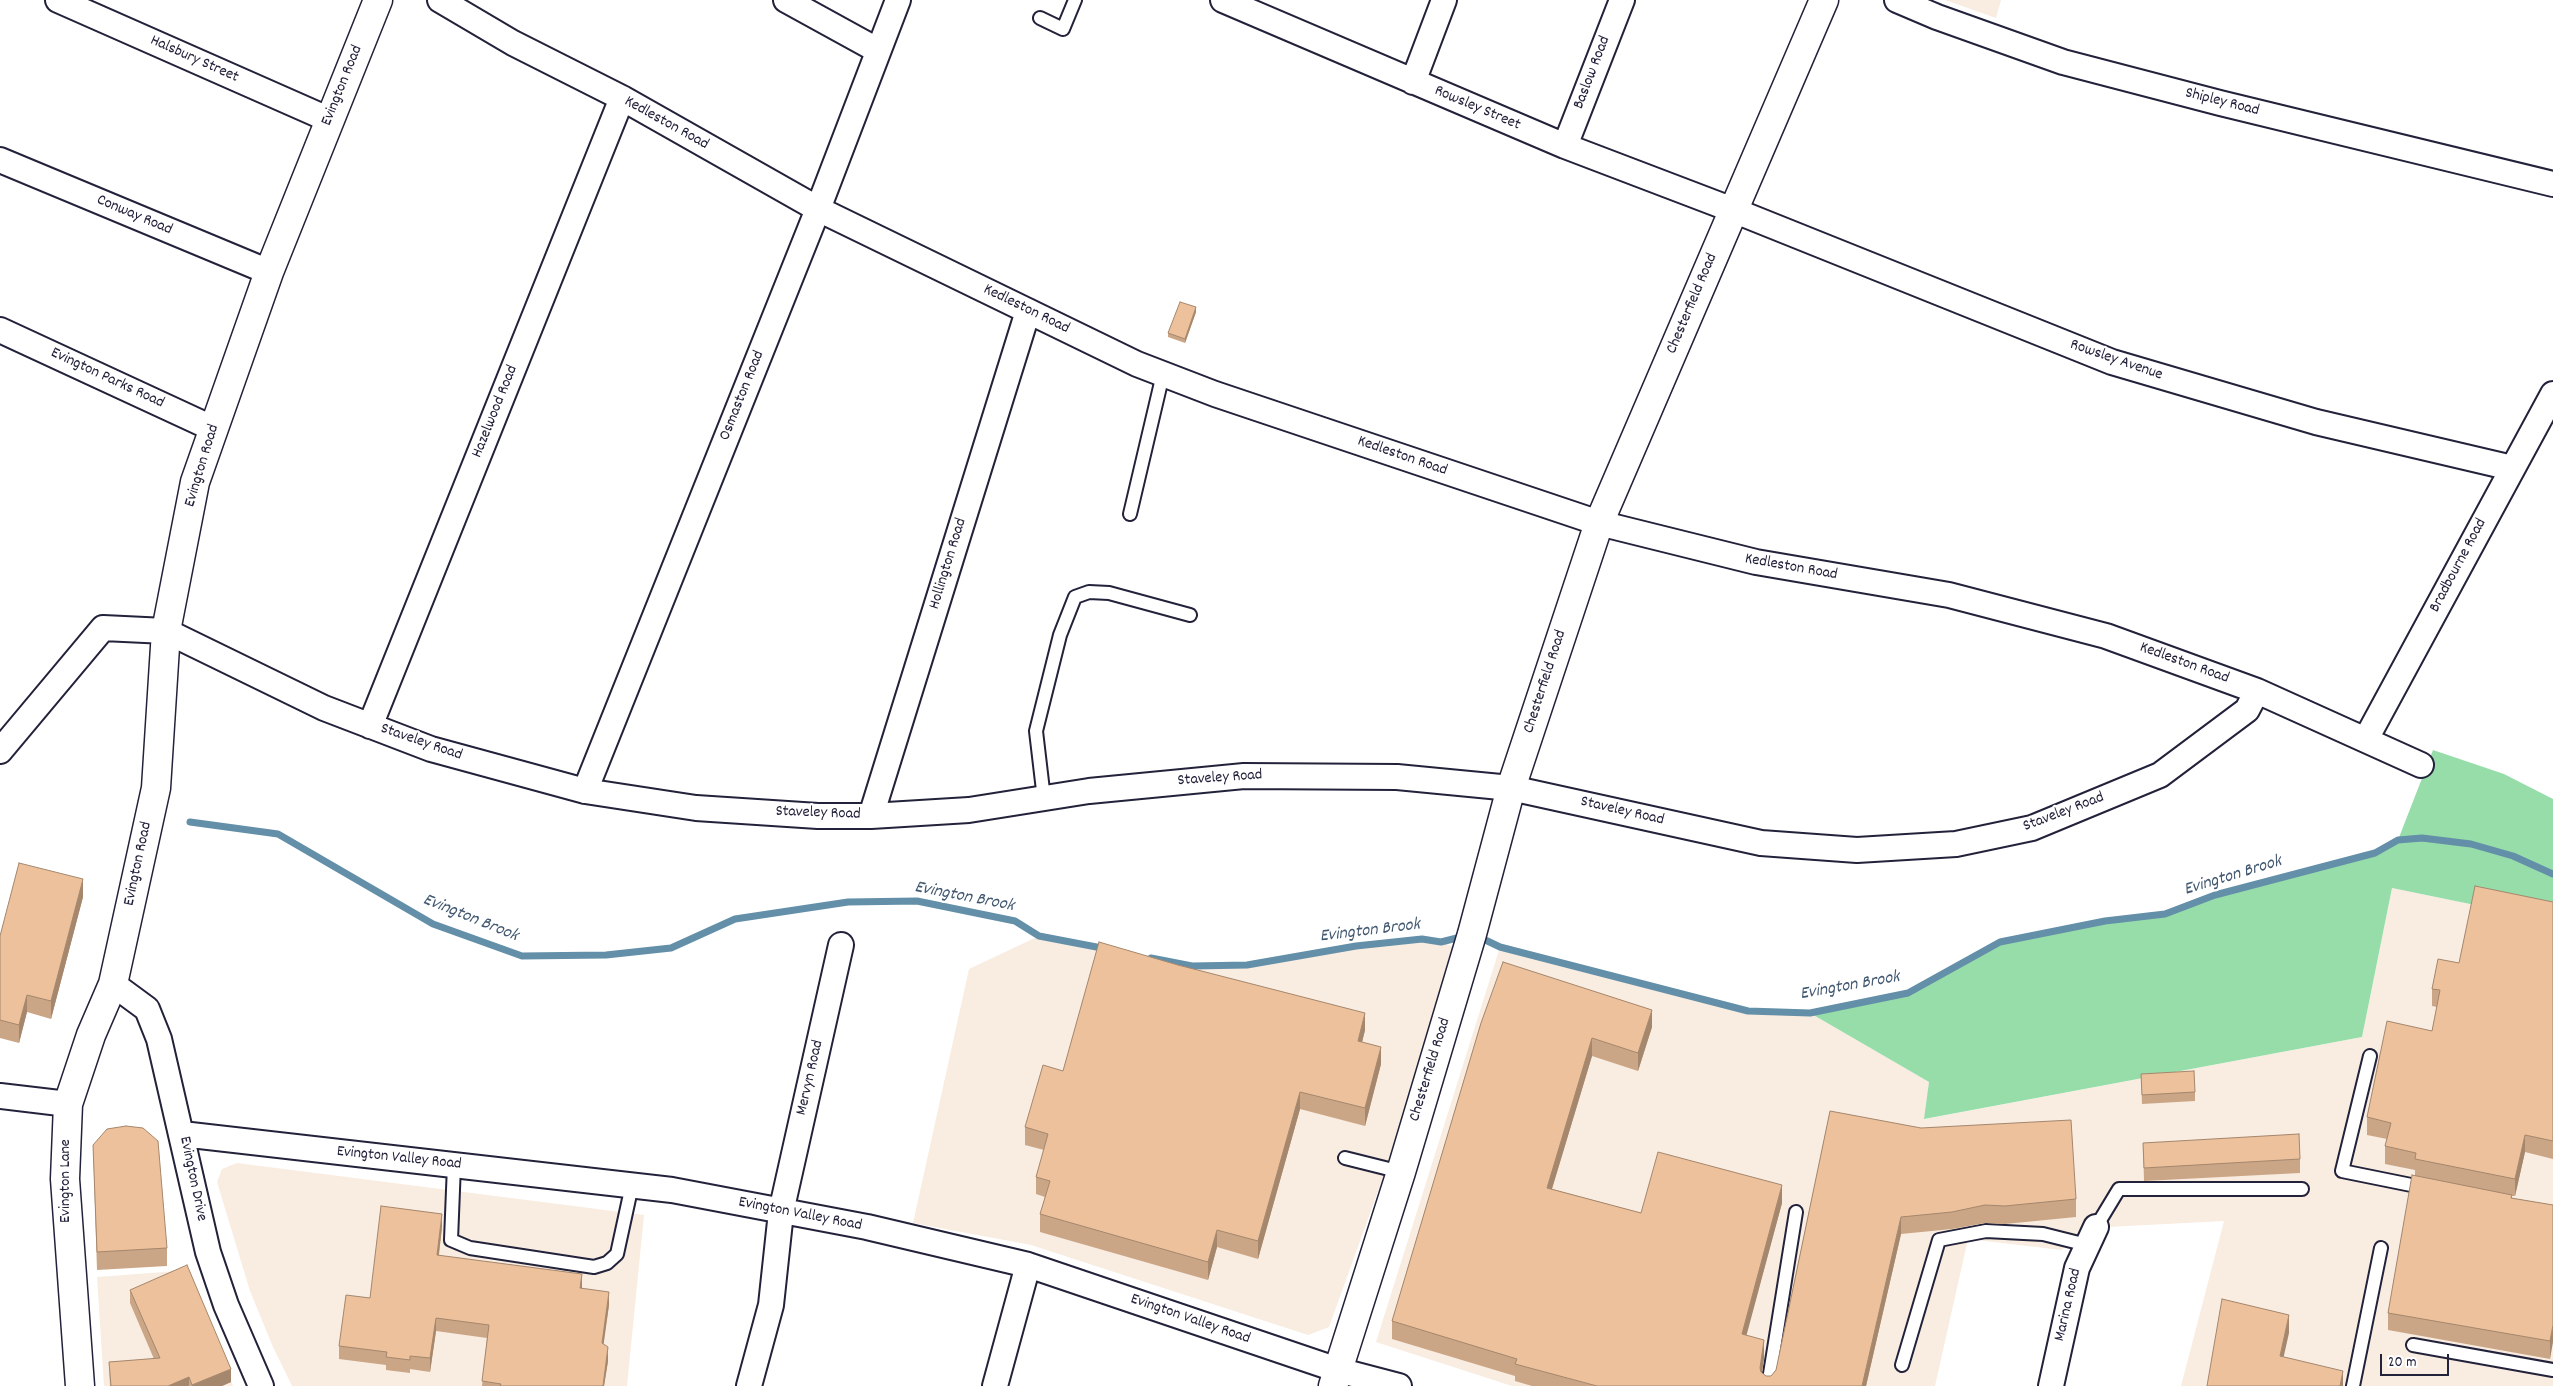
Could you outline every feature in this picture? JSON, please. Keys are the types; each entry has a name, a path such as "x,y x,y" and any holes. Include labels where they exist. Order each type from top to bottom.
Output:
{"street":[{"name":"Halsbury Street","path":"58,0 330,120"},
{"name":"Evington Road","path":"113,984 156,788 166,631 194,482 269,272 378,0"},
{"name":"Kedleston Road","path":"440,0 513,42 622,98 818,209 1163,374 1215,394 1599,523 1756,562 1949,595 2106,636 2258,691 2421,765"},
{"path":"786,0 877,50"},
{"name":"Osmaston Road","path":"585,791 818,209 877,50 898,0"},
{"name":"Rowsley Street","path":"1224,0 1252,5 1412,82 1565,146 1733,210"},
{"path":"1412,82 1444,0"},
{"name":"Baslow Road","path":"1565,146 1622,0"},
{"name":"Chesterfield Road","path":"1336,1378 1401,1172 1472,934 1511,788 1599,523 1824,0"},
{"name":"Shipley Road","path":"1898,0 1937,17 2063,62 2220,103 2553,184"},
{"name":"Hazelwood Road","path":"370,726 622,98"},
{"name":"Conway Road","path":"0,160 269,272"},
{"name":"Rowsley Avenue","path":"1733,210 2112,362 2316,422 2512,468"},
{"name":"Hollington Road","path":"871,816 1028,311"},
{"name":"Evington Parks Road","path":"0,330 214,429"},
{"name":"Bradbourne Road","path":"2366,739 2553,394"},
{"path":"0,751 103,628 166,631"},
{"name":"Staveley Road","path":"166,631 324,708 431,749 585,791 696,808 871,816 969,810 1088,791 1244,776 1396,777 1511,788 1761,843 1857,850 1956,844 2032,828 2160,775 2247,710 2258,691"},
{"name":"Mervyn Road","path":"749,1386 771,1305 781,1212 841,945"},
{"name":"Evington Lane","path":"80,1386 65,1179 68,1104 91,1035 113,984"},
{"name":"Evington Drive","path":"113,984 147,1009 159,1039 208,1252 226,1305 260,1386"},
{"path":"0,1096 68,1104"},
{"name":"Evington Valley Road","path":"182,1134 672,1190 867,1227 1028,1266 1336,1378 1398,1386"},
{"name":"Marina Road","path":"2051,1386 2077,1268 2092,1236"},
{"path":"995,1386 1028,1266"}],"lane":[{"path":"1040,18 1063,29 1075,0"},
{"path":"1130,514 1163,374"},
{"path":"1044,798 1036,731 1060,635 1075,597 1089,592 1109,593 1190,615"},
{"path":"2370,1056 2342,1171 2436,1190"},
{"path":"1345,1158 1401,1172"},
{"path":"454,1165 451,1240 470,1248 594,1266 608,1263 617,1254 632,1185"},
{"path":"1902,1365 1940,1240 1986,1231 2092,1236 2119,1188 2302,1189"},
{"path":"1768,1386 1796,1212"},
{"path":"2353,1386 2381,1248"},
{"path":"2413,1345 2553,1370"}],"shaded area":[{"path":"1945,0 2001,0 1996,18"},
{"path":"2392,888 2553,921 2553,1386 2181,1386 2224,1221 2088,1228 2061,1250 1968,1239 1935,1386 1512,1386 1376,1342 1500,947 1748,1011 1810,1013 1929,1082 1925,1119 2362,1037"},
{"path":"1039,936 1193,966 1247,965 1356,946 1422,939 1441,942 1454,947 1395,1144 1329,1327 1308,1335 1031,1245 913,1223 969,969"},
{"path":"237,1163 644,1215 627,1386 292,1386 273,1347 250,1291 217,1182 222,1169"},
{"path":"190,1270 233,1386 104,1386 97,1277"}],"green space":[{"path":"2433,750 2504,774 2553,799 2553,921 2392,888 2362,1037 1924,1119 1929,1082 1810,1013 1908,993 2000,942 2105,921 2165,914 2215,895 2375,853 2398,840"}],"building":[{"path":"1180,302 1196,307 1185,339 1168,333"},
{"path":"19,863 83,879 51,1001 27,995 19,1025 0,1020 0,936"},
{"path":"2475,886 2553,902 2553,1141 2525,1135 2515,1179 2415,1159 2416,1153 2385,1146 2391,1123 2367,1117 2387,1021 2432,1031 2440,990 2432,989 2438,959 2459,963"},
{"path":"1099,942 1178,965 1365,1013 1358,1041 1381,1047 1365,1108 1300,1092 1258,1241 1217,1230 1208,1262 1040,1214 1050,1181 1036,1177 1048,1134 1025,1127 1043,1065 1063,1071"},
{"path":"1503,962 1652,1010 1638,1053 1592,1038 1547,1188 1641,1213 1658,1152 1782,1185 1742,1334 1764,1340 1760,1368 1761,1372 1766,1376 1771,1376 1776,1370 1830,1111 1921,1128 2071,1120 2076,1199 2005,1206 1985,1205 1952,1212 1901,1217 1862,1386 1597,1386 1515,1364 1517,1359 1392,1321 1481,1023"},
{"path":"2194,1071 2195,1092 2142,1095 2141,1074"},
{"path":"126,1126 143,1128 158,1141 167,1248 97,1252 93,1145 107,1129"},
{"path":"2299,1134 2300,1159 2144,1168 2143,1143"},
{"path":"2412,1175 2512,1195 2511,1198 2553,1205 2553,1325 2550,1341 2388,1313"},
{"path":"381,1206 442,1214 437,1255 582,1274 580,1288 609,1292 602,1343 608,1347 603,1386 500,1386 501,1384 482,1381 489,1325 436,1318 430,1358 410,1356 410,1360 386,1357 387,1352 339,1346 346,1295 370,1298"},
{"path":"187,1265 231,1369 192,1385 189,1377 168,1386 111,1386 109,1362 160,1358 130,1290"},
{"path":"2222,1299 2289,1315 2280,1356 2343,1371 2340,1386 2207,1386"}],"waterway":[{"name":"Evington Brook","path":"190,822 278,834 433,924 522,956 606,955 671,948 735,919 848,902 917,901 1015,921 1039,936 1107,949"},
{"name":"Evington Brook","path":"1477,936 1500,947 1748,1011 1810,1013 1908,993 2000,942 2105,921 2165,914 2215,895 2375,853 2398,840 2422,838 2471,844 2513,856 2553,874"},
{"name":"Evington Brook","path":"1151,958 1192,966 1247,965 1356,946 1422,939 1441,942 1465,936"}]}
